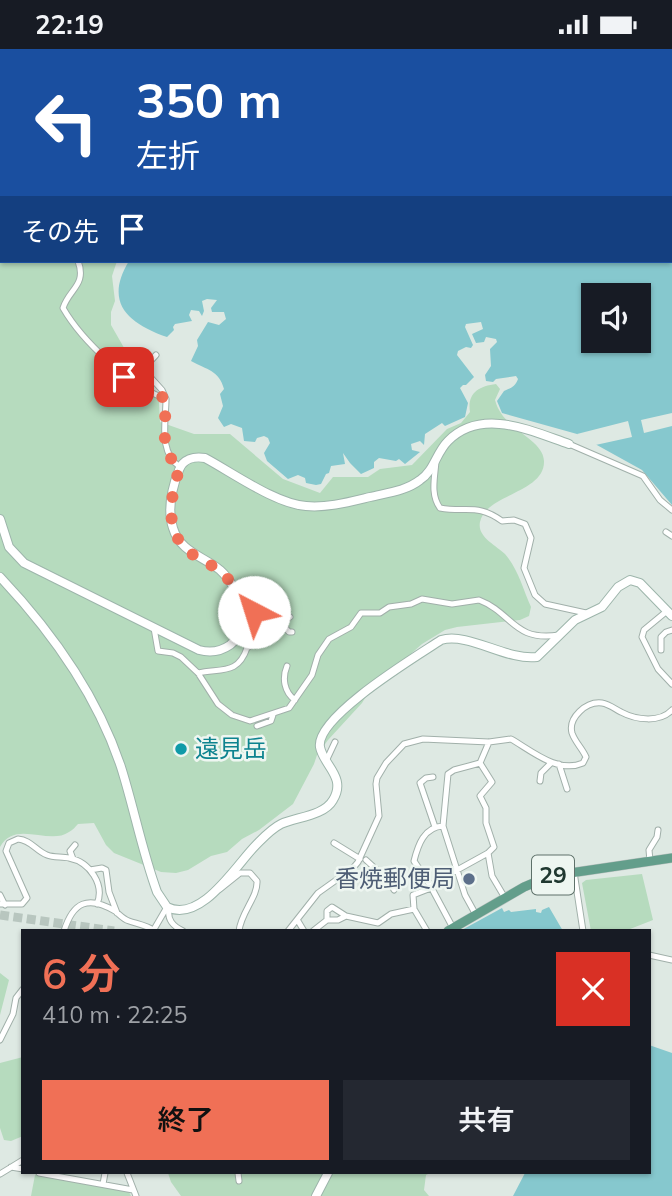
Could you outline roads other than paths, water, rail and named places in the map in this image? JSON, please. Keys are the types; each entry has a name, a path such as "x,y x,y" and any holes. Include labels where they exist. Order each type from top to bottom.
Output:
{"main road":[{"name":"29","path":"453,929 505,898 550,876 672,858"}],"street":[{"path":"79,263 80,282 65,302 64,308 68,316 124,377 166,399"},
{"path":"144,369 156,355"},
{"path":"134,359 162,390 166,399 165,440 171,460 180,467"},
{"path":"0,519 9,547 24,563 199,650 215,652 226,648 238,637 243,622 241,607 229,580 218,569 184,547 173,529 170,511 180,467 194,457 205,458 283,501 315,507 344,503 404,488 422,479 448,440 468,428 490,423 518,427 569,444 643,476 660,500 672,510"},
{"path":"437,458 434,500 440,508 454,511 477,508 502,521 514,520 525,524 531,538 524,568 535,595 545,604 586,614"},
{"path":"0,577 76,672 94,706 120,767 157,892 168,908 172,924 178,929"},
{"path":"215,892 273,829 318,811 333,801 336,776 321,751 320,740 341,711 359,695 441,640 457,640 534,658 542,654 575,620 602,607 618,587 630,580 640,583 669,613 644,631 642,637 658,669 672,684"},
{"path":"154,628 158,651 177,655 198,673 213,698 232,715 250,721 289,708 312,675 318,655 329,639 346,631 364,612 380,614 389,607 411,604 422,599 452,604 479,600 526,633 541,637 560,635"},
{"path":"241,607 264,617 269,628"},
{"path":"198,673 233,668 247,648 262,641 269,628 290,617"},
{"path":"281,622 292,632"},
{"path":"661,650 661,637 672,630"},
{"path":"287,666 283,675 287,690 296,700"},
{"path":"290,929 318,893 363,860 380,813 377,778 390,758 404,744 432,739 489,742 511,739 551,763 578,765 586,760 572,735 572,724 577,713 593,703 602,703 639,718 663,717 672,710"},
{"path":"257,726 271,721 273,715"},
{"path":"327,759 335,742"},
{"path":"480,763 489,742"},
{"path":"480,763 492,782"},
{"path":"476,915 465,895 443,826 448,774 480,763"},
{"path":"540,781 541,773 551,763"},
{"path":"559,764 567,789"},
{"path":"425,929 414,909 413,895 488,853 494,847 486,823 486,808 480,797 497,776"},
{"path":"433,777 420,783 435,827"},
{"path":"376,822 383,827"},
{"path":"443,826 435,827 420,840 414,861 451,929"},
{"path":"650,861 649,850 658,830"},
{"path":"0,895 2,905 22,904 27,898 6,856 6,847 11,841 18,839 25,840 48,856 73,859 90,870 100,888 97,904"},
{"path":"334,843 363,860 390,881 394,890"},
{"path":"73,859 70,851 75,845"},
{"path":"488,853 492,876 505,898"},
{"path":"90,870 106,870 109,892 117,913"},
{"path":"574,872 583,929"},
{"path":"168,908 181,912 190,910 227,886 240,873 250,873 256,879 257,888 240,918 239,929"},
{"path":"65,929 71,913 87,902 151,929"},
{"path":"327,920 327,911 332,907 346,916 378,923 391,914 414,909"},
{"path":"155,929 168,908"},
{"path":"316,929 327,920 338,920 346,916"},
{"path":"298,921 303,929"},
{"path":"651,955 672,960"},
{"path":"0,1040 13,1014 16,997 21,991"},
{"path":"13,1014 21,1014"},
{"path":"0,1174 21,1161"},
{"path":"11,1167 21,1169"},
{"path":"51,1174 76,1176 134,1193"},
{"path":"103,1184 105,1174"},
{"path":"127,1174 134,1193"},
{"path":"237,1174 239,1181"},
{"path":"316,1196 327,1174"}],"water":[{"path":"128,263 672,263 672,505 642,470 577,434 502,413 497,401 518,379 516,376 496,379 493,382 486,381 485,375 491,366 490,349 497,342 496,339 486,337 484,342 476,343 472,334 483,329 481,322 466,324 473,345 458,351 457,355 474,377 460,388 468,403 465,417 445,426 442,423 425,434 424,445 420,441 411,444 412,450 420,452 405,464 399,459 396,461 379,458 374,462 374,468 361,474 343,453 345,464 331,466 321,484 306,483 305,478 298,475 288,479 267,461 264,453 270,443 268,438 264,436 257,438 255,442 244,441 242,428 231,424 224,427 218,418 223,406 220,394 224,389 222,383 212,371 191,361 198,346 197,340 208,322 219,325 226,319 224,312 212,312 211,308 217,300 202,301 202,316 199,311 191,310 189,315 192,321 175,324 174,330 167,337 131,318 119,299 119,288"},
{"path":"549,907 562,929 464,929 502,908 504,912 536,909 536,912 541,913"},
{"path":"651,1046 672,1053 672,1196 513,1196 524,1174 651,1174"}],"tunnel":[{"path":"0,915 100,929"}],"place":[{"name":"遠見岳","path":"181,749"},
{"name":"香焼郵便局","path":"469,879"}]}
